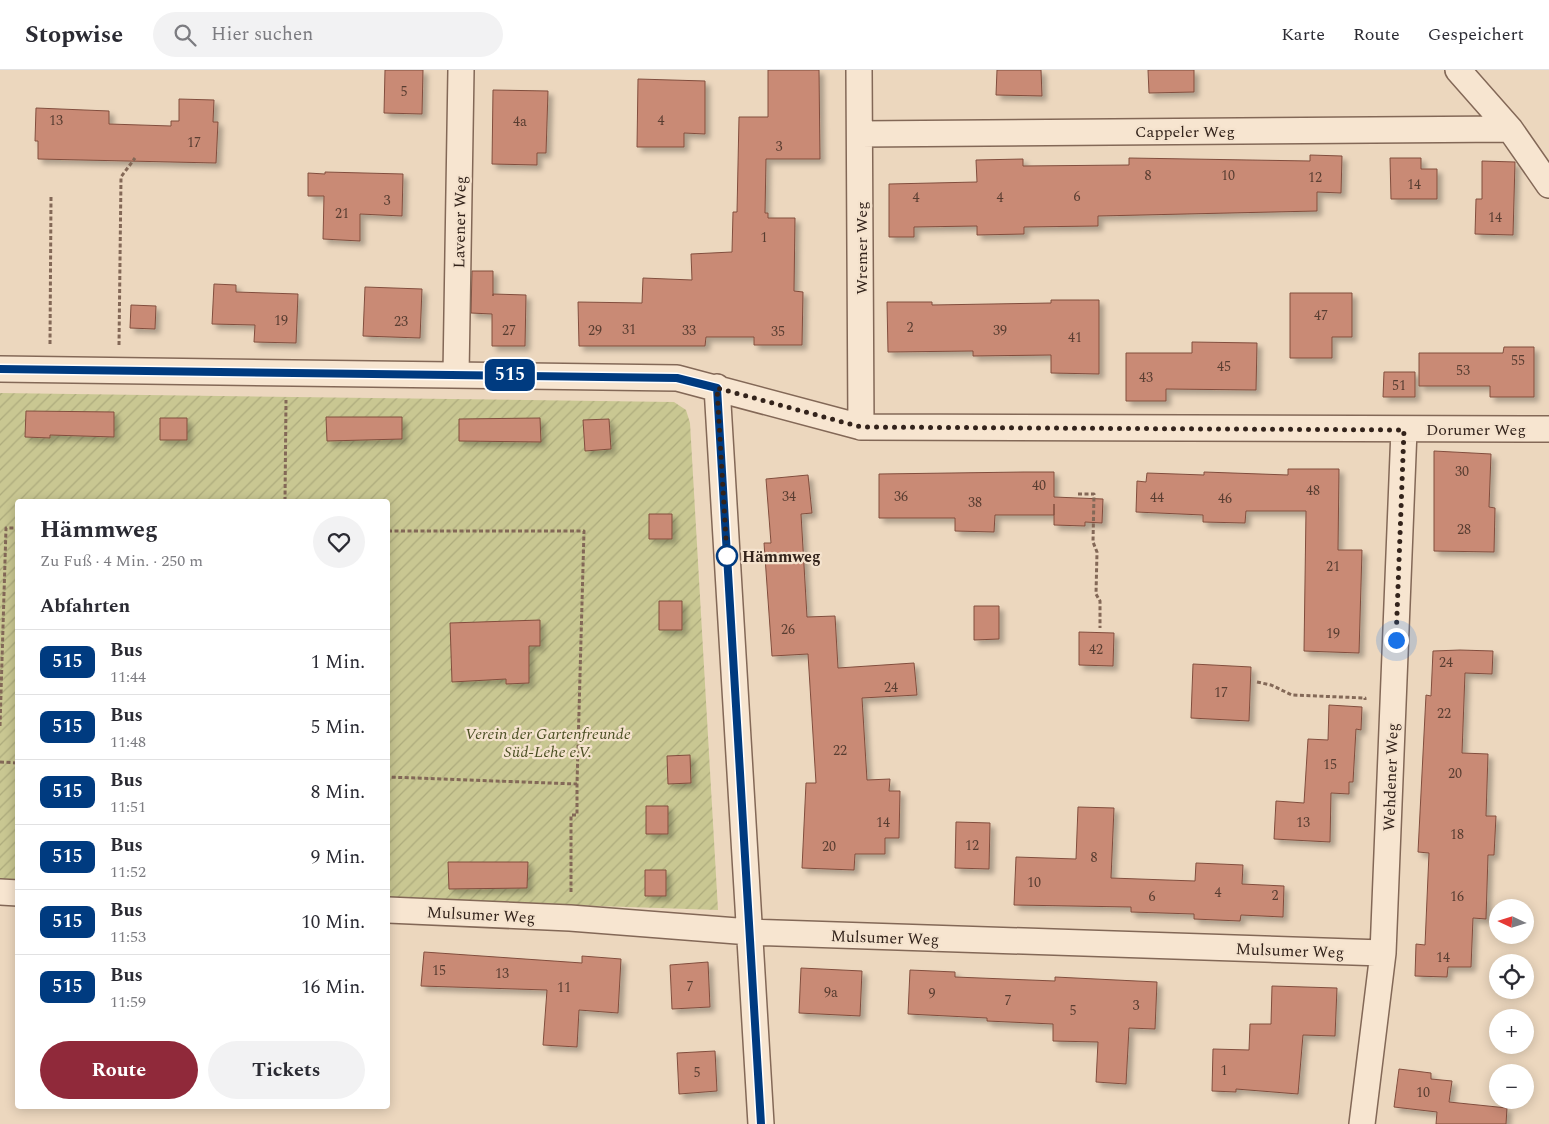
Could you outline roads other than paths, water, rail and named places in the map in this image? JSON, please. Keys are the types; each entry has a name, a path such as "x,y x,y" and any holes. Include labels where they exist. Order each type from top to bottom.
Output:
{"street":[{"name":"Lavener Weg","path":"456,375 461,70"},
{"name":"Wremer Weg","path":"860,70 861,427"},
{"path":"1458,70 1510,129 1549,185"},
{"name":"Cappeler Weg","path":"860,134 1510,129"},
{"name":"Dorumer Weg","path":"0,369 677,378 861,427 1549,429"},
{"path":"717,388 761,1124"},
{"name":"Wehdener Weg","path":"1362,1124 1383,953 1404,430"},
{"path":"0,892 15,893"},
{"name":"Mulsumer Weg","path":"390,910 570,918 750,932 1383,953"}],"place":[{"name":"Hämmweg","path":"727,556"}],"park label":[{"name":"Verein der Gartenfreunde Süd-Lehe e.V.","path":"548,742"}]}
